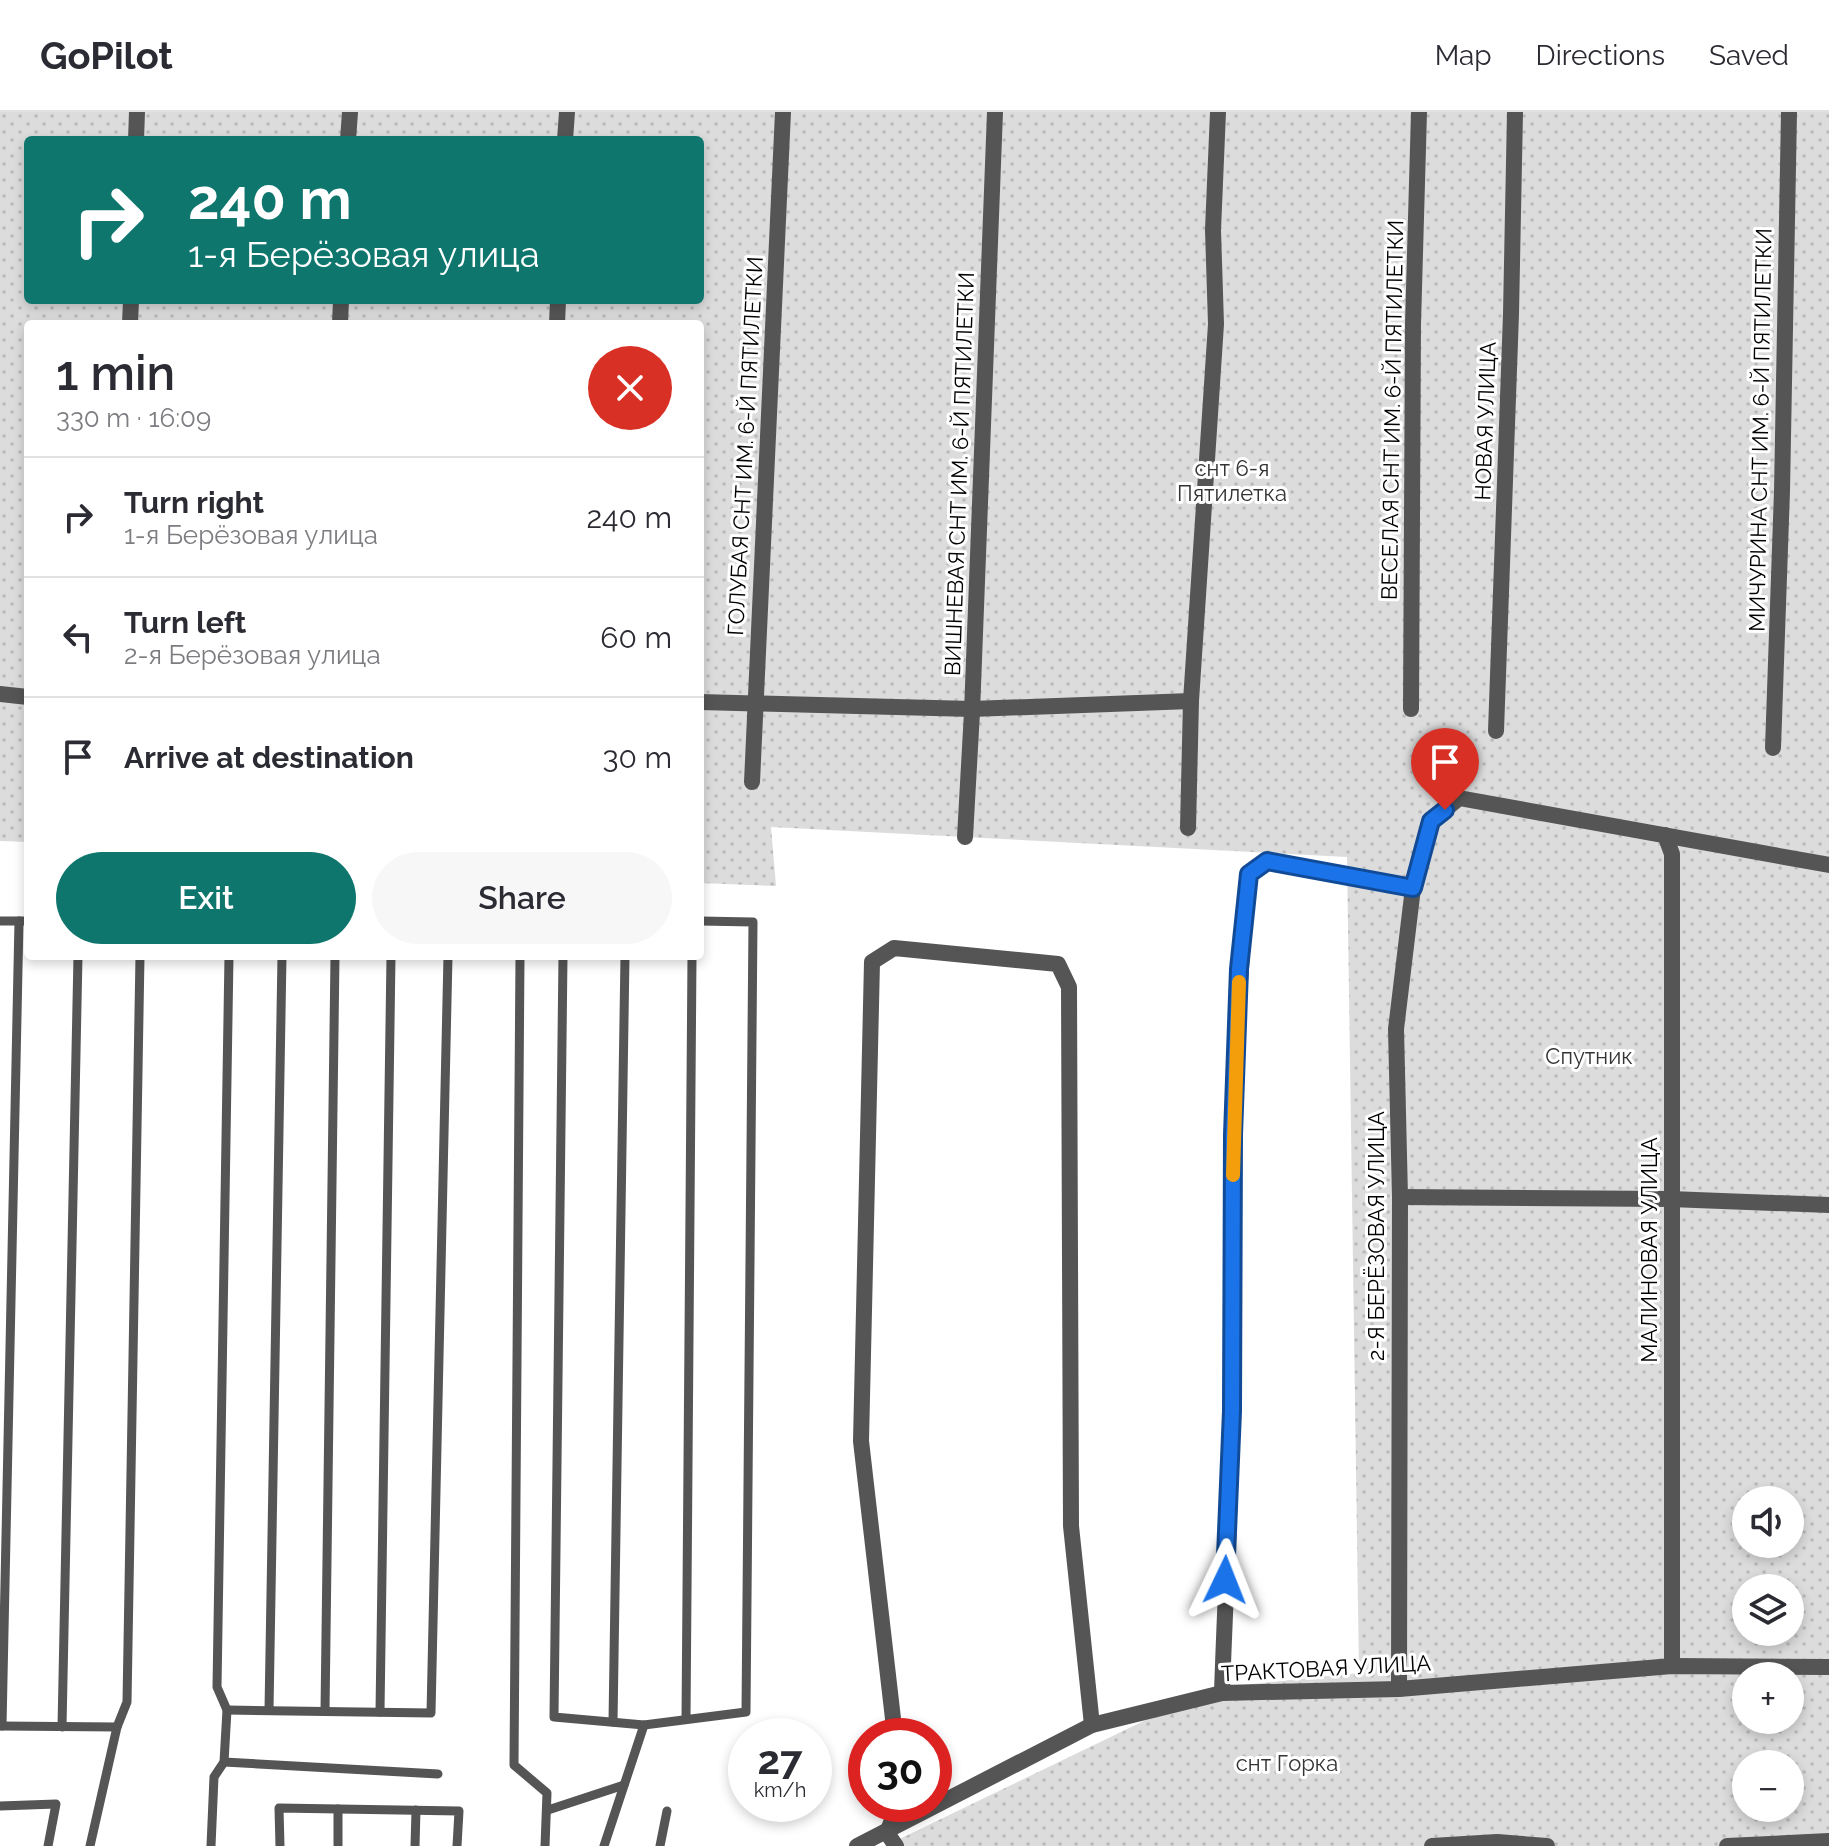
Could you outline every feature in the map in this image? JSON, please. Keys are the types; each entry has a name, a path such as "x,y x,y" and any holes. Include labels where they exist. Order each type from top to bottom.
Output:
{"street":[{"path":"136,136 137,112"},
{"path":"348,136 350,112"},
{"path":"565,136 567,112"},
{"name":"ГОЛУБАЯ СНТ ИМ. 6-Й ПЯТИЛЕТКИ","path":"752,782 783,112"},
{"name":"ВИШНЕВАЯ СНТ ИМ. 6-Й ПЯТИЛЕТКИ","path":"965,837 995,112"},
{"path":"1188,828 1191,701 1216,324 1213,230 1218,112"},
{"name":"ВЕСЕЛАЯ СНТ ИМ. 6-Й ПЯТИЛЕТКИ","path":"1411,709 1413,324 1419,112"},
{"name":"НОВАЯ УЛИЦА","path":"1496,731 1515,112"},
{"name":"МИЧУРИНА СНТ ИМ. 6-Й ПЯТИЛЕТКИ","path":"1773,748 1782,491 1789,112"},
{"path":"0,694 24,697"},
{"path":"704,702 972,709 1191,701"},
{"name":"2-Я БЕРЁЗОВАЯ УЛИЦА","path":"1399,1689 1400,1197 1396,1029 1413,888 1431,821 1459,798 1665,835"},
{"path":"1665,835 1829,865"},
{"name":"МАЛИНОВАЯ УЛИЦА","path":"1665,835 1672,854 1672,1666"},
{"path":"1222,1693 1232,1411 1234,1120 1239,969 1249,874 1267,861 1413,888"},
{"path":"893,1718 861,1441 872,962 894,948 1058,964 1069,987 1071,1526 1092,1725"},
{"path":"1400,1197 1670,1199 1829,1205"},
{"name":"ТРАКТОВАЯ УЛИЦА","path":"857,1846 891,1839 1092,1725 1222,1693 1399,1689 1672,1666 1829,1667"},
{"path":"1727,1846 1829,1841"},
{"path":"1432,1846 1497,1842 1547,1846"}],"lane":[{"path":"0,921 23,921 1,1726 117,1727"},
{"path":"563,960 554,1717 644,1725 746,1712 753,922 704,921"},
{"path":"62,1727 78,960"},
{"path":"90,1846 117,1727 127,1702 140,960"},
{"path":"211,1846 214,1777 224,1762 227,1710 217,1687 229,960"},
{"path":"269,1710 282,960"},
{"path":"325,1711 335,960"},
{"path":"380,1712 391,960"},
{"path":"227,1710 431,1713 448,960"},
{"path":"520,960 514,1765 547,1793 545,1846"},
{"path":"613,1722 625,960"},
{"path":"686,1719 692,960"},
{"path":"604,1846 644,1725"},
{"path":"224,1762 438,1774"},
{"path":"548,1810 624,1785"},
{"path":"0,1806 56,1804 48,1846"},
{"path":"280,1846 279,1808 459,1811 457,1846"},
{"path":"338,1809 338,1846"},
{"path":"415,1846 416,1810"},
{"path":"660,1846 667,1811"}],"green space":[{"name":"снт 6-я Пятилетка","path":"0,112 1829,112 1829,1846 885,1846 935,1822 952,1822 952,1814 1212,1688 1359,1673 1347,857 771,827 776,886 704,883 704,320 24,320 24,842 0,841"}],"slow traffic":[{"path":"1233,1175 1239,982"}],"route":[{"path":"1225,1580 1232,1411 1233,1135 1239,969 1249,874 1267,861 1413,888 1431,821 1445,810"}],"park label":[{"name":"Спутник","path":"1589,1056"},
{"name":"снт Горка","path":"1287,1763"}]}
